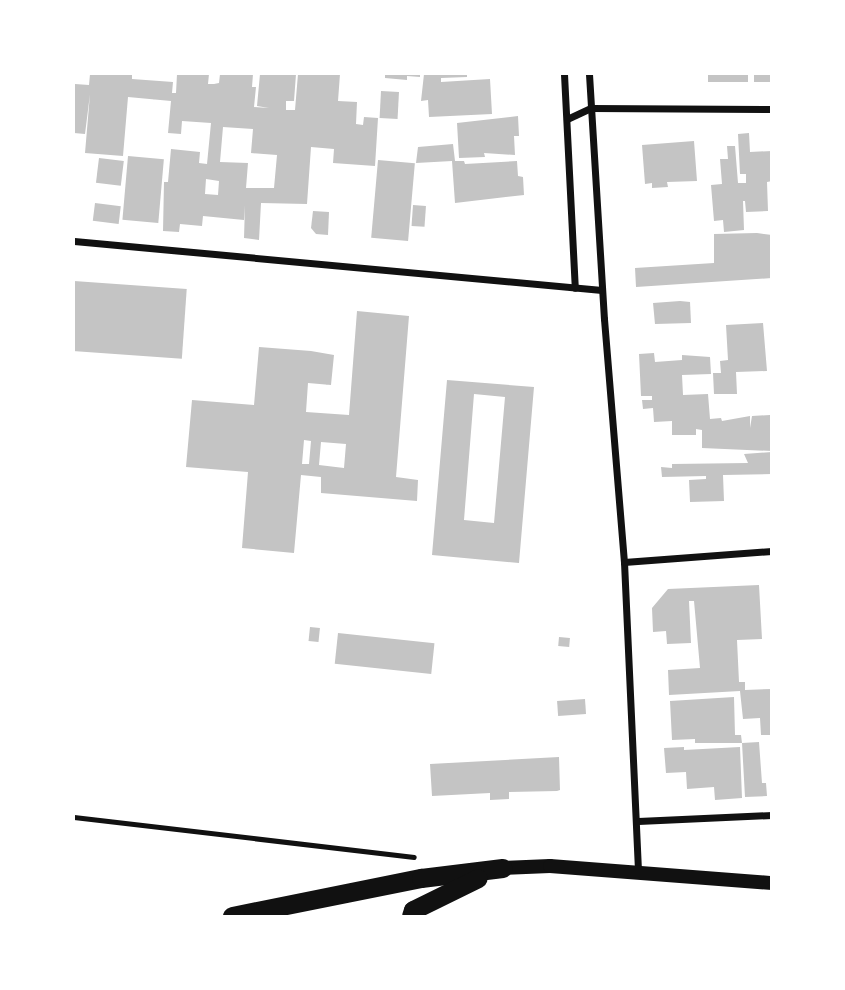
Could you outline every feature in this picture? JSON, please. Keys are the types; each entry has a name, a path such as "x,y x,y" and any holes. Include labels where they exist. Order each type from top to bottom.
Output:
{"highway":[{"path":"232,916 421,878 502,868"},
{"path":"411,916 413,910 443,892 502,868"}],"main road":[{"path":"502,868 550,866 772,883"}],"street":[{"path":"564,74 575,288"},
{"path":"589,74 602,290 624,562 638,821 638,873"},
{"path":"568,119 591,108 772,109"},
{"path":"74,241 602,290"},
{"path":"624,562 772,551"},
{"path":"638,821 772,815"}],"path":[{"path":"74,817 419,858"}],"building":[{"path":"90,74 132,74 132,79 173,82 172,93 176,93 177,74 209,74 208,84 214,84 219,83 220,74 253,74 252,87 256,87 254,107 269,108 257,106 260,74 296,74 294,101 286,101 286,110 295,110 298,74 340,74 338,101 357,102 356,124 363,125 364,117 378,118 375,166 333,163 334,149 311,147 307,204 261,203 259,240 244,238 245,205 244,220 203,216 202,226 180,224 179,232 163,231 164,182 168,182 171,149 200,152 199,163 207,164 211,123 182,121 181,134 168,133 171,101 128,97 123,156 85,153 90,94 85,134 74,133 74,93 75,84 89,85","holes":["223,127 253,129 251,153 277,155 274,188 246,188 248,163 220,162","206,179 219,181 218,195 205,194"]},
{"path":"385,74 420,74 420,77 407,76 407,80 385,78"},
{"path":"424,74 467,74 467,77 441,78 441,82 490,79 492,114 429,117 428,100 421,101"},
{"path":"708,74 748,74 748,82 708,82"},
{"path":"754,74 772,74 772,82 754,82"},
{"path":"381,91 399,92 398,119 380,118"},
{"path":"518,116 519,136 514,136 515,155 484,153 485,157 459,158 457,123"},
{"path":"749,133 750,152 772,151 772,181 767,182 768,211 746,212 743,201 744,230 724,232 723,220 714,221 711,185 722,184 720,159 728,159 727,146 735,146 738,183 746,183 746,174 740,174 738,134"},
{"path":"694,141 697,181 667,182 668,187 652,188 652,183 645,184 642,145"},
{"path":"453,144 455,161 464,161 465,164 517,161 518,176 523,177 524,195 455,203 452,161 416,163 418,147"},
{"path":"128,156 164,159 158,223 122,220"},
{"path":"99,158 124,161 121,186 96,183"},
{"path":"378,160 415,163 408,241 371,238"},
{"path":"95,203 121,206 119,224 93,221"},
{"path":"413,205 426,206 425,227 412,226"},
{"path":"313,211 329,212 328,235 316,234 311,228"},
{"path":"714,234 772,235 772,278 636,287 635,268 714,263"},
{"path":"74,281 187,289 182,359 74,351"},
{"path":"690,302 691,323 655,324 653,303"},
{"path":"357,311 409,316 396,477 418,480 417,501 321,493 321,477 301,475 294,553 242,548 248,472 186,467 192,400 254,405 259,347 334,355 331,385 308,383 306,412 349,415","holes":["304,440 311,441 309,464 302,464","321,442 346,444 344,468 319,465"]},
{"path":"763,323 767,371 736,372 737,394 714,394 713,373 721,373 720,361 728,360 726,325"},
{"path":"654,353 655,362 682,360 682,355 710,357 711,374 682,375 683,395 708,394 710,419 721,418 722,421 750,416 750,428 752,416 770,415 772,451 702,448 702,430 696,429 696,435 672,435 672,421 654,422 653,408 643,409 642,400 652,400 652,396 641,396 639,354"},
{"path":"447,380 534,387 519,563 432,555","holes":["474,394 505,397 494,523 464,520"]},
{"path":"772,452 772,474 723,475 724,501 690,502 689,480 706,479 706,476 662,477 661,467 672,468 672,464 748,463 744,454"},
{"path":"759,585 762,639 737,640 739,682 745,682 745,690 772,689 772,735 761,735 760,718 743,719 740,691 669,695 668,670 700,668 694,601 689,601 691,643 667,644 666,631 653,632 652,608 668,589"},
{"path":"310,627 320,628 318,642 309,641"},
{"path":"338,633 434,643 431,674 335,664"},
{"path":"559,637 570,638 569,647 558,646"},
{"path":"734,697 735,735 741,735 742,743 672,740 670,701"},
{"path":"585,699 586,714 558,716 557,701"},
{"path":"759,742 762,783 766,783 767,796 745,797 742,743"},
{"path":"684,747 684,750 740,747 742,798 715,800 714,787 687,789 686,772 666,773 664,748"},
{"path":"559,757 560,790 557,791 509,792 509,799 490,800 490,793 432,796 430,764"}]}
